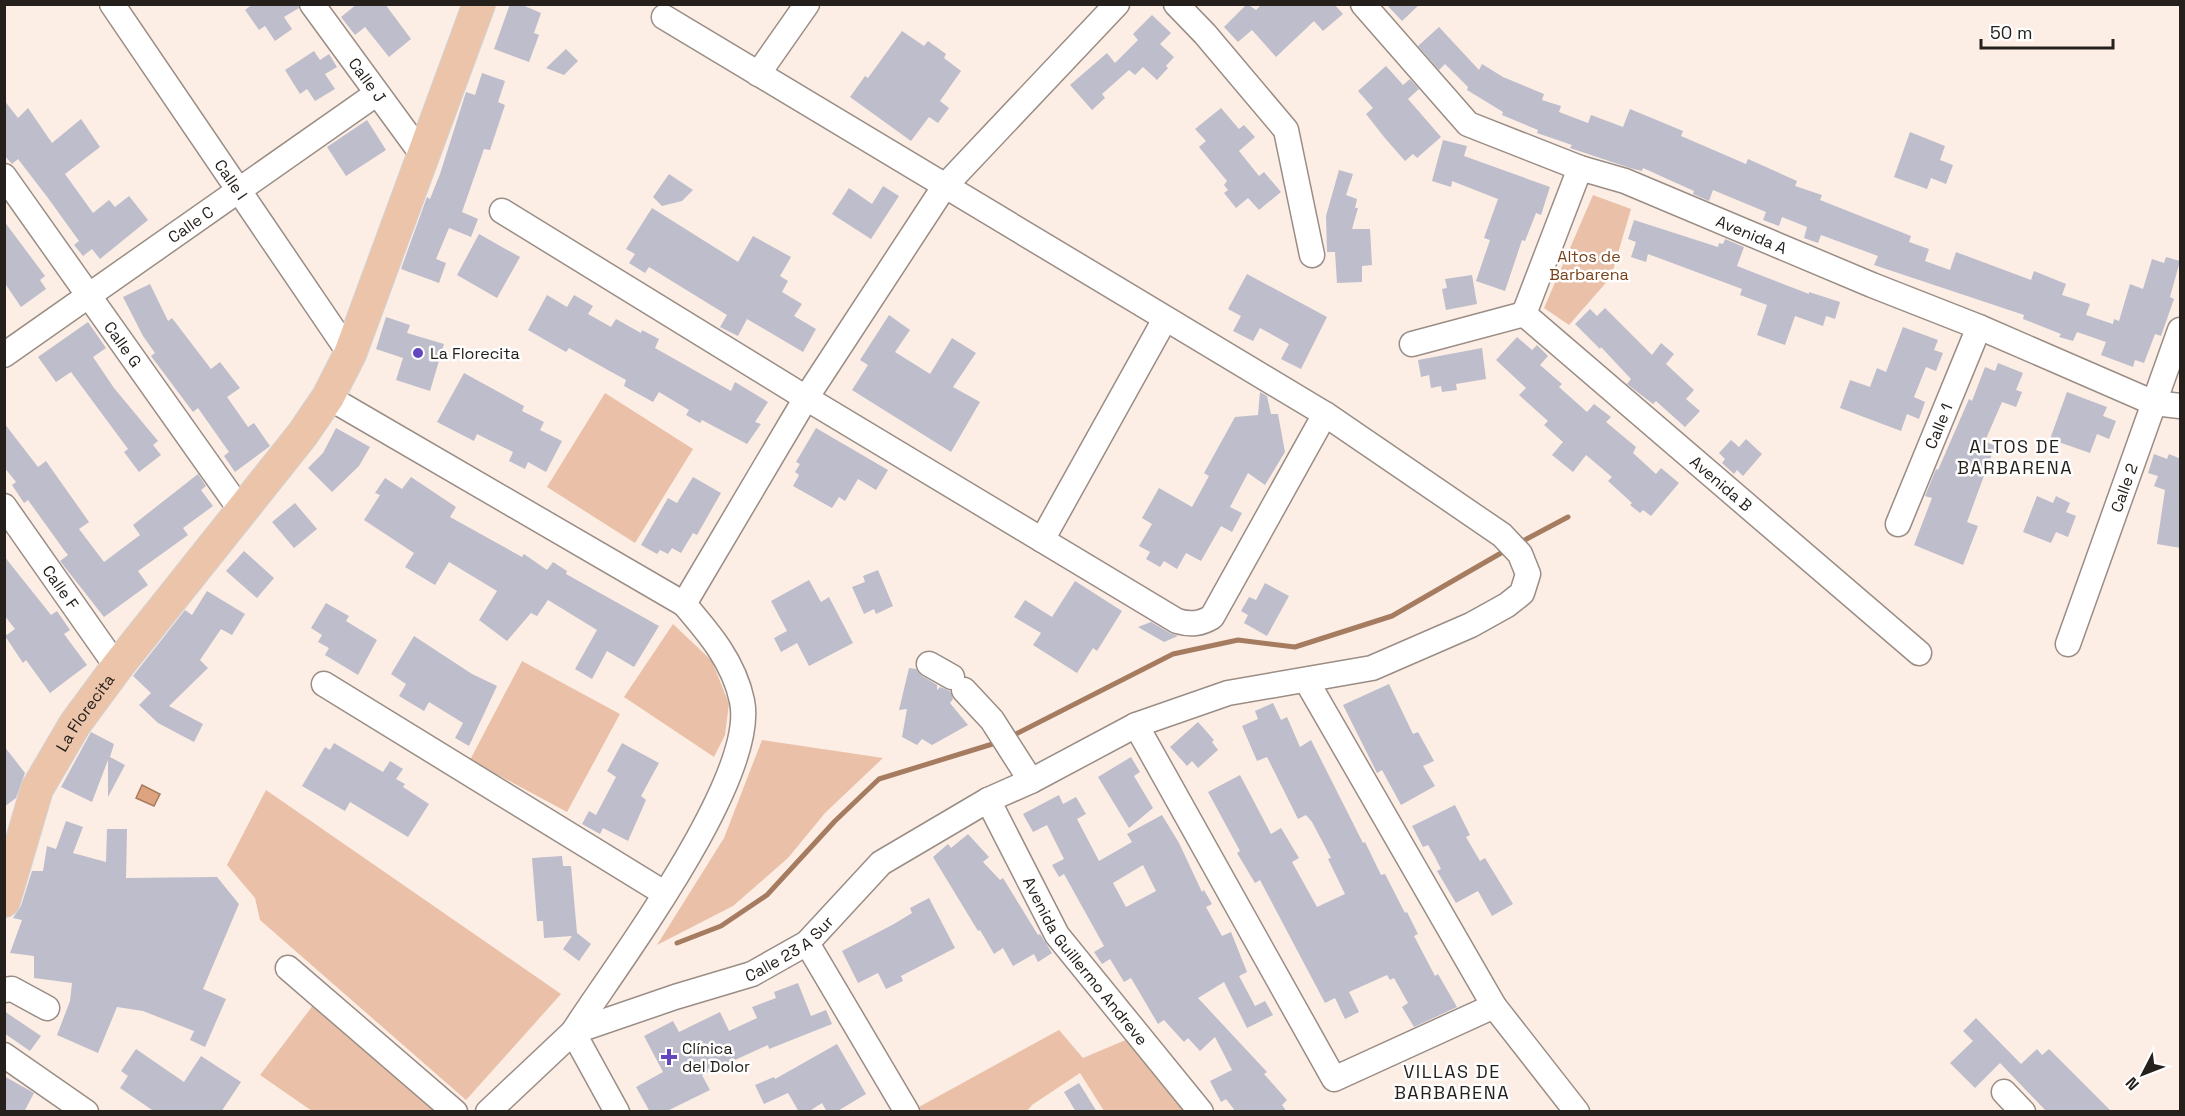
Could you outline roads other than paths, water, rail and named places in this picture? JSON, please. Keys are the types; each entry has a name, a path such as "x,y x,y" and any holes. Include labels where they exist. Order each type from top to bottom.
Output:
{"main road":[{"name":"La Florecita","path":"4,901 10,856 37,789 75,724 117,667 242,512 328,397 350,354 479,4"}],"street":[{"name":"Calle I","path":"112,4 350,354"},
{"name":"Calle J","path":"312,4 424,157"},
{"path":"758,74 807,4"},
{"path":"684,604 806,398 944,187 1117,4"},
{"path":"1176,4 1205,34 1286,130 1312,255"},
{"name":"Avenida A","path":"1363,4 1468,124 1580,168 1625,181 1872,285 1979,327 2154,403 2181,406"},
{"path":"502,211 806,398 1177,621 1195,624 1212,617 1325,414 664,17"},
{"name":"Calle C","path":"4,356 376,94"},
{"path":"1412,344 1524,314 1580,168"},
{"name":"Calle G","path":"4,176 242,512"},
{"name":"Avenida B","path":"1524,314 1919,653"},
{"path":"1042,540 1165,319"},
{"name":"Calle 1","path":"1898,524 1979,327"},
{"name":"Calle 2","path":"2068,644 2181,330"},
{"path":"328,397 684,604 712,637 734,674 743,702 742,736 723,792 689,855 573,1032 617,1112"},
{"name":"Calle 23 A Sur","path":"488,1112 573,1032 675,997 752,974 807,943 881,863 988,800 1077,758 1136,725 1228,693 1372,668 1471,625 1522,593 1528,574 1520,554 1502,535 1325,414"},
{"name":"Calle F","path":"4,506 117,667"},
{"path":"929,664 958,683 992,720 1031,781"},
{"path":"1306,680 1494,1006 1577,1112"},
{"path":"324,684 664,893"},
{"path":"1136,725 1334,1079 1494,1006"},
{"name":"Avenida Guillermo Andreve","path":"988,800 1057,935 1201,1112"},
{"path":"807,943 907,1112"},
{"path":"288,968 455,1112"},
{"path":"4,990 12,989 47,1008"},
{"path":"4,1055 86,1112"},
{"path":"2004,1092 2023,1112"}],"waterway":[{"path":"1519,543 1568,517"},
{"path":"1010,737 1173,654 1238,640 1295,647 1392,616 1508,549"},
{"path":"677,943 721,926 767,895 835,821 879,779 999,742"}],"place":[{"name":"La Florecita","path":"418,353"},
{"name":"Clínica del Dolor","path":"669,1057"}],"district":[{"name":"ALTOS DE BARBARENA","path":"2015,457"},
{"name":"VILLAS DE BARBARENA","path":"1452,1082"}],"park label":[{"name":"Altos de Barbarena","path":"1589,265"}]}
